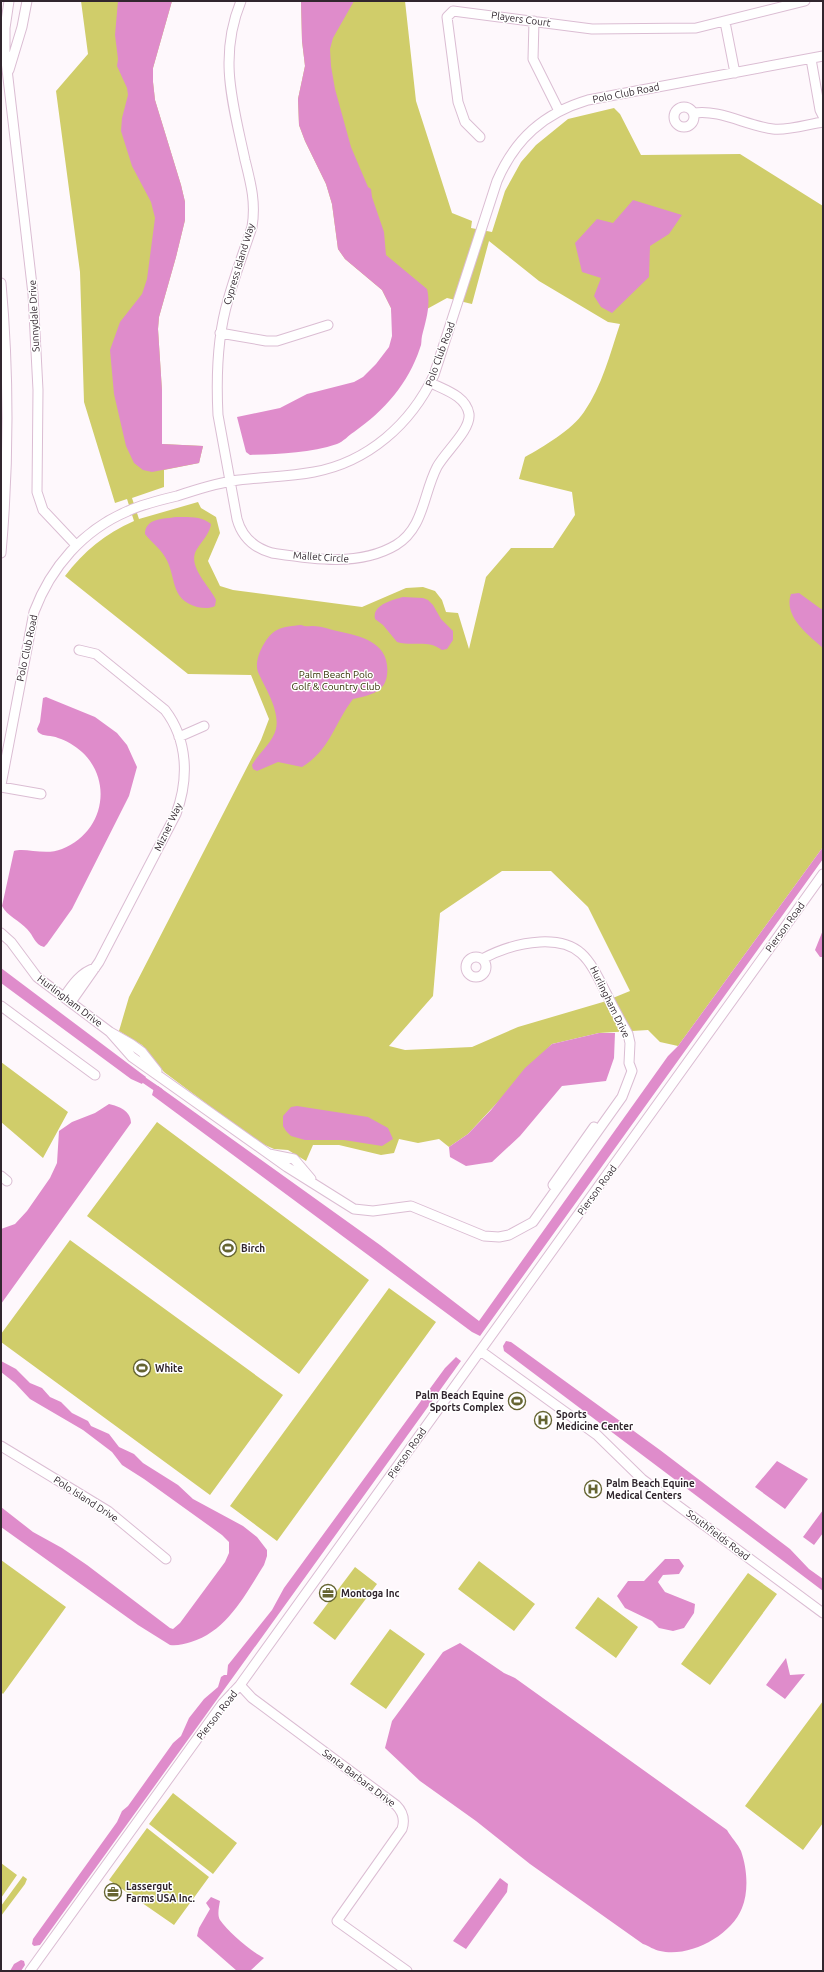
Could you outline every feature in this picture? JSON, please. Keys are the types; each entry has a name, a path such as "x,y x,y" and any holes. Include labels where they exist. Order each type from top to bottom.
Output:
{"street":[{"name":"Sunnydale Drive","path":"9,1 5,28 8,73 33,294 38,390 37,492 43,510 76,545"},
{"name":"Sunnydale Drive","path":"8,73 22,27 27,1"},
{"name":"Cypress Island Way","path":"230,481 218,415 217,369 220,333 228,300 252,227 254,216 254,193 232,101 228,74 232,32 241,1"},
{"name":"Players Court","path":"480,137 465,122 458,102 447,17 453,10 592,29 696,28 805,1"},
{"path":"534,21 532,50 533,59 559,111"},
{"path":"725,22 735,73"},
{"name":"Polo Club Road","path":"1,786 34,612 45,586 54,571 76,545 97,527 128,511 230,481 314,472 353,459 373,448 396,430 418,404 431,383 503,167 519,142 530,131 559,111 588,100 823,56"},
{"path":"810,58 820,110 823,116"},
{"path":"694,113 712,113 760,127 776,129 823,122"},
{"path":"1,283 7,393 1,553"},
{"path":"220,333 266,341 277,341 328,325"},
{"name":"Mallet Circle","path":"230,481 240,528 248,540 264,551 276,554 351,560 395,546 408,536 417,524 426,492 437,466 465,430 468,421 468,413 463,401 431,383"},
{"name":"Mizner Way","path":"67,999 80,976 87,970 96,968 180,802 186,771 179,737 171,719 157,702 96,654 79,650"},
{"path":"179,737 204,726"},
{"path":"1,786 41,794"},
{"name":"Pierson Road","path":"30,1971 223,1703 240,1685 404,1457 482,1352 823,874"},
{"name":"Hurlingham Drive","path":"1,933 11,942 34,974 110,1032 132,1057 268,1154 313,1182 345,1205 358,1210 372,1211 411,1206 420,1208 466,1230 489,1237 509,1235 533,1222 622,1097 631,1077 632,1071 629,1063 630,1043 628,1034 593,967 581,952 567,944 558,942 532,942 506,948 482,959"},
{"path":"1,1006 95,1075"},
{"name":"Southfields Road","path":"482,1352 597,1435 635,1473 823,1613"},
{"name":"Polo Island Drive","path":"1,1446 108,1511 166,1559"},
{"name":"Santa Barbara Drive","path":"240,1685 252,1698 396,1805 402,1812 404,1820 402,1830 336,1921 406,1971"}],"green space":[{"name":"Palm Beach Polo Golf & Country Club","path":"81,1 172,1 153,68 153,82 155,100 185,202 185,220 159,317 158,329 162,391 162,444 203,446 199,463 164,470 164,487 132,498 139,519 198,502 201,508 216,517 220,533 208,561 220,586 233,590 362,607 406,588 423,587 435,591 442,600 446,612 458,613 469,649 486,577 511,548 553,548 575,515 572,492 519,479 525,457 565,432 584,412 601,381 620,324 608,322 539,281 489,241 472,304 447,298 427,309 393,320 391,308 382,290 345,259 338,249 332,204 326,184 305,141 299,125 298,99 305,66 302,41 301,1 405,1 416,101 452,213 472,221 471,228 492,232 505,191 521,162 536,145 568,119 614,108 620,114 641,155 740,154 823,206 823,847 678,1046 660,1042 648,1030 599,1033 552,1044 468,1134 449,1147 439,1139 418,1143 399,1139 394,1153 381,1155 339,1145 313,1145 306,1161 288,1150 274,1149 258,1142 164,1072 142,1045 119,1031 129,997 261,740 269,719 251,675 188,674 65,576 72,567 96,544 123,526 134,521 127,499 115,503 84,402 80,272 56,91 88,54","holes":["502,871 551,871 588,907 630,991 603,1002 518,1027 472,1047 405,1050 389,1046 433,996 440,913"]},
{"path":"1,1062 68,1112 43,1158 1,1122"},
{"name":"Birch","path":"157,1122 369,1280 299,1374 87,1216"},
{"name":"White","path":"70,1240 283,1395 210,1495 1,1342 1,1334"},
{"path":"389,1288 436,1322 277,1541 230,1506"},
{"path":"1,1560 66,1607 3,1694 1,1692"},
{"path":"479,1561 535,1604 514,1631 458,1589"},
{"path":"355,1567 377,1584 335,1640 313,1623"},
{"path":"748,1573 777,1594 710,1685 681,1664"},
{"path":"598,1597 638,1627 616,1658 575,1628"},
{"path":"390,1629 425,1654 386,1709 350,1684"},
{"path":"823,1701 823,1823 803,1850 745,1806"},
{"path":"173,1793 237,1843 213,1874 149,1824"},
{"path":"147,1828 209,1877 174,1925 109,1880"},
{"path":"1,1863 17,1875 1,1898"},
{"path":"23,1876 27,1879 25,1884 1,1916 1,1906"}],"shaded area":[{"path":"118,1 172,1 153,68 153,82 155,100 185,202 185,220 159,317 158,329 162,391 162,444 203,446 199,463 152,472 143,470 134,463 126,446 114,394 110,350 120,322 142,294 147,279 155,218 151,202 132,166 121,131 122,118 128,95 127,88 117,66 118,59 115,35"},
{"path":"301,1 354,1 333,38 330,49 335,89 351,147 368,187 371,189 372,197 384,232 386,255 427,289 428,307 421,346 415,361 402,385 376,415 337,444 294,452 250,455 246,452 237,417 280,408 307,394 354,382 363,377 376,364 389,347 392,336 391,308 382,290 345,259 338,249 332,204 326,184 305,141 299,125 298,99 305,66 302,41"},
{"path":"633,200 682,215 669,234 650,246 649,277 612,313 601,307 594,296 601,278 582,272 575,243 597,219 613,223"},
{"path":"176,517 199,518 211,524 207,534 194,555 194,562 200,576 216,600 215,606 213,607 197,607 188,603 182,598 175,586 169,564 165,557 145,534 148,525 152,522"},
{"path":"799,593 821,609 823,608 823,648 804,631 794,617 789,602 791,594"},
{"path":"403,597 423,598 428,600 433,605 441,619 453,631 453,640 447,649 442,650 426,644 397,642 383,625 375,619 375,614 380,607"},
{"path":"289,626 319,626 356,635 373,643 380,648 384,655 387,664 386,681 379,690 374,693 353,699 319,753 302,767 278,762 257,771 253,769 252,765 272,738 277,722 271,699 258,672 257,661 265,642 273,633"},
{"path":"46,697 95,717 117,733 127,745 137,767 129,796 72,909 44,947 38,944 27,929 7,913 2,906 14,851 56,851 76,841 87,831 95,819 101,792 98,778 92,764 82,752 64,740 42,735 38,732 37,729 40,722 43,698"},
{"path":"823,847 823,859 480,1336 472,1332 152,1095 154,1088 158,1086 380,1245 479,1321 668,1056 678,1046"},
{"path":"823,930 823,957 820,957 815,950"},
{"path":"1,968 146,1077 142,1084 131,1079 1,983"},
{"path":"599,1033 615,1033 614,1058 606,1081 562,1086 520,1136 492,1162 466,1166 450,1157 449,1147 468,1134 491,1110 525,1068 552,1044"},
{"path":"109,1104 117,1106 127,1112 131,1123 1,1304 1,1229 15,1224 27,1211 50,1178 57,1163 59,1131 72,1122 95,1113"},
{"path":"297,1106 368,1117 388,1128 393,1139 382,1146 344,1140 305,1140 291,1136 283,1126 283,1116 291,1107"},
{"path":"506,1341 511,1342 660,1450 790,1549 809,1569 823,1579 823,1591 504,1351 503,1346"},
{"path":"456,1357 461,1361 40,1945 34,1946 32,1944 33,1939 117,1822 122,1811 128,1806 173,1743 181,1736 189,1718 204,1699 218,1687 221,1677 227,1675 228,1665 272,1610 284,1588 445,1368"},
{"path":"1,1361 16,1369 30,1383 42,1388 50,1397 61,1402 72,1413 88,1421 91,1426 109,1434 119,1447 134,1454 143,1463 178,1485 193,1499 243,1526 257,1537 267,1550 264,1565 234,1611 215,1630 204,1637 191,1642 170,1645 138,1625 1,1527 1,1507 33,1532 62,1548 87,1565 173,1629 180,1623 225,1562 229,1553 229,1542 222,1535 122,1465 112,1452 83,1430 30,1399 15,1383 1,1372"},
{"path":"777,1461 808,1479 785,1509 755,1487"},
{"path":"823,1510 823,1533 814,1545 803,1537"},
{"path":"665,1559 679,1559 684,1566 679,1574 663,1575 658,1582 665,1592 695,1604 694,1613 684,1628 673,1631 659,1628 652,1621 625,1608 617,1596 628,1581 644,1581"},
{"path":"460,1643 504,1673 515,1678 727,1830 741,1851 745,1865 746,1880 746,1894 742,1908 737,1918 729,1928 708,1943 684,1951 660,1951 643,1944 530,1864 476,1821 420,1781 385,1748 392,1721 443,1652"},
{"path":"786,1658 790,1675 805,1674 785,1699 766,1685"},
{"path":"500,1878 508,1884 507,1892 466,1949 453,1941"},
{"path":"211,1897 220,1901 218,1911 220,1920 224,1925 240,1941 264,1958 250,1971 237,1971 197,1936 199,1928 210,1909 206,1903"},
{"path":"21,1960 24,1961 25,1965 21,1971 10,1971 14,1964"}],"waterway":[{"path":"138,1076 160,1091"}],"place":[{"name":"Birch","path":"228,1248"},
{"name":"White","path":"142,1368"},
{"name":"Palm Beach Equine Sports Complex","path":"517,1401"},
{"name":"Sports Medicine Center","path":"543,1420"},
{"name":"Palm Beach Equine Medical Centers","path":"593,1489"},
{"name":"Montoga Inc","path":"328,1593"},
{"name":"Lassergut Farms USA Inc.","path":"113,1892"}]}
